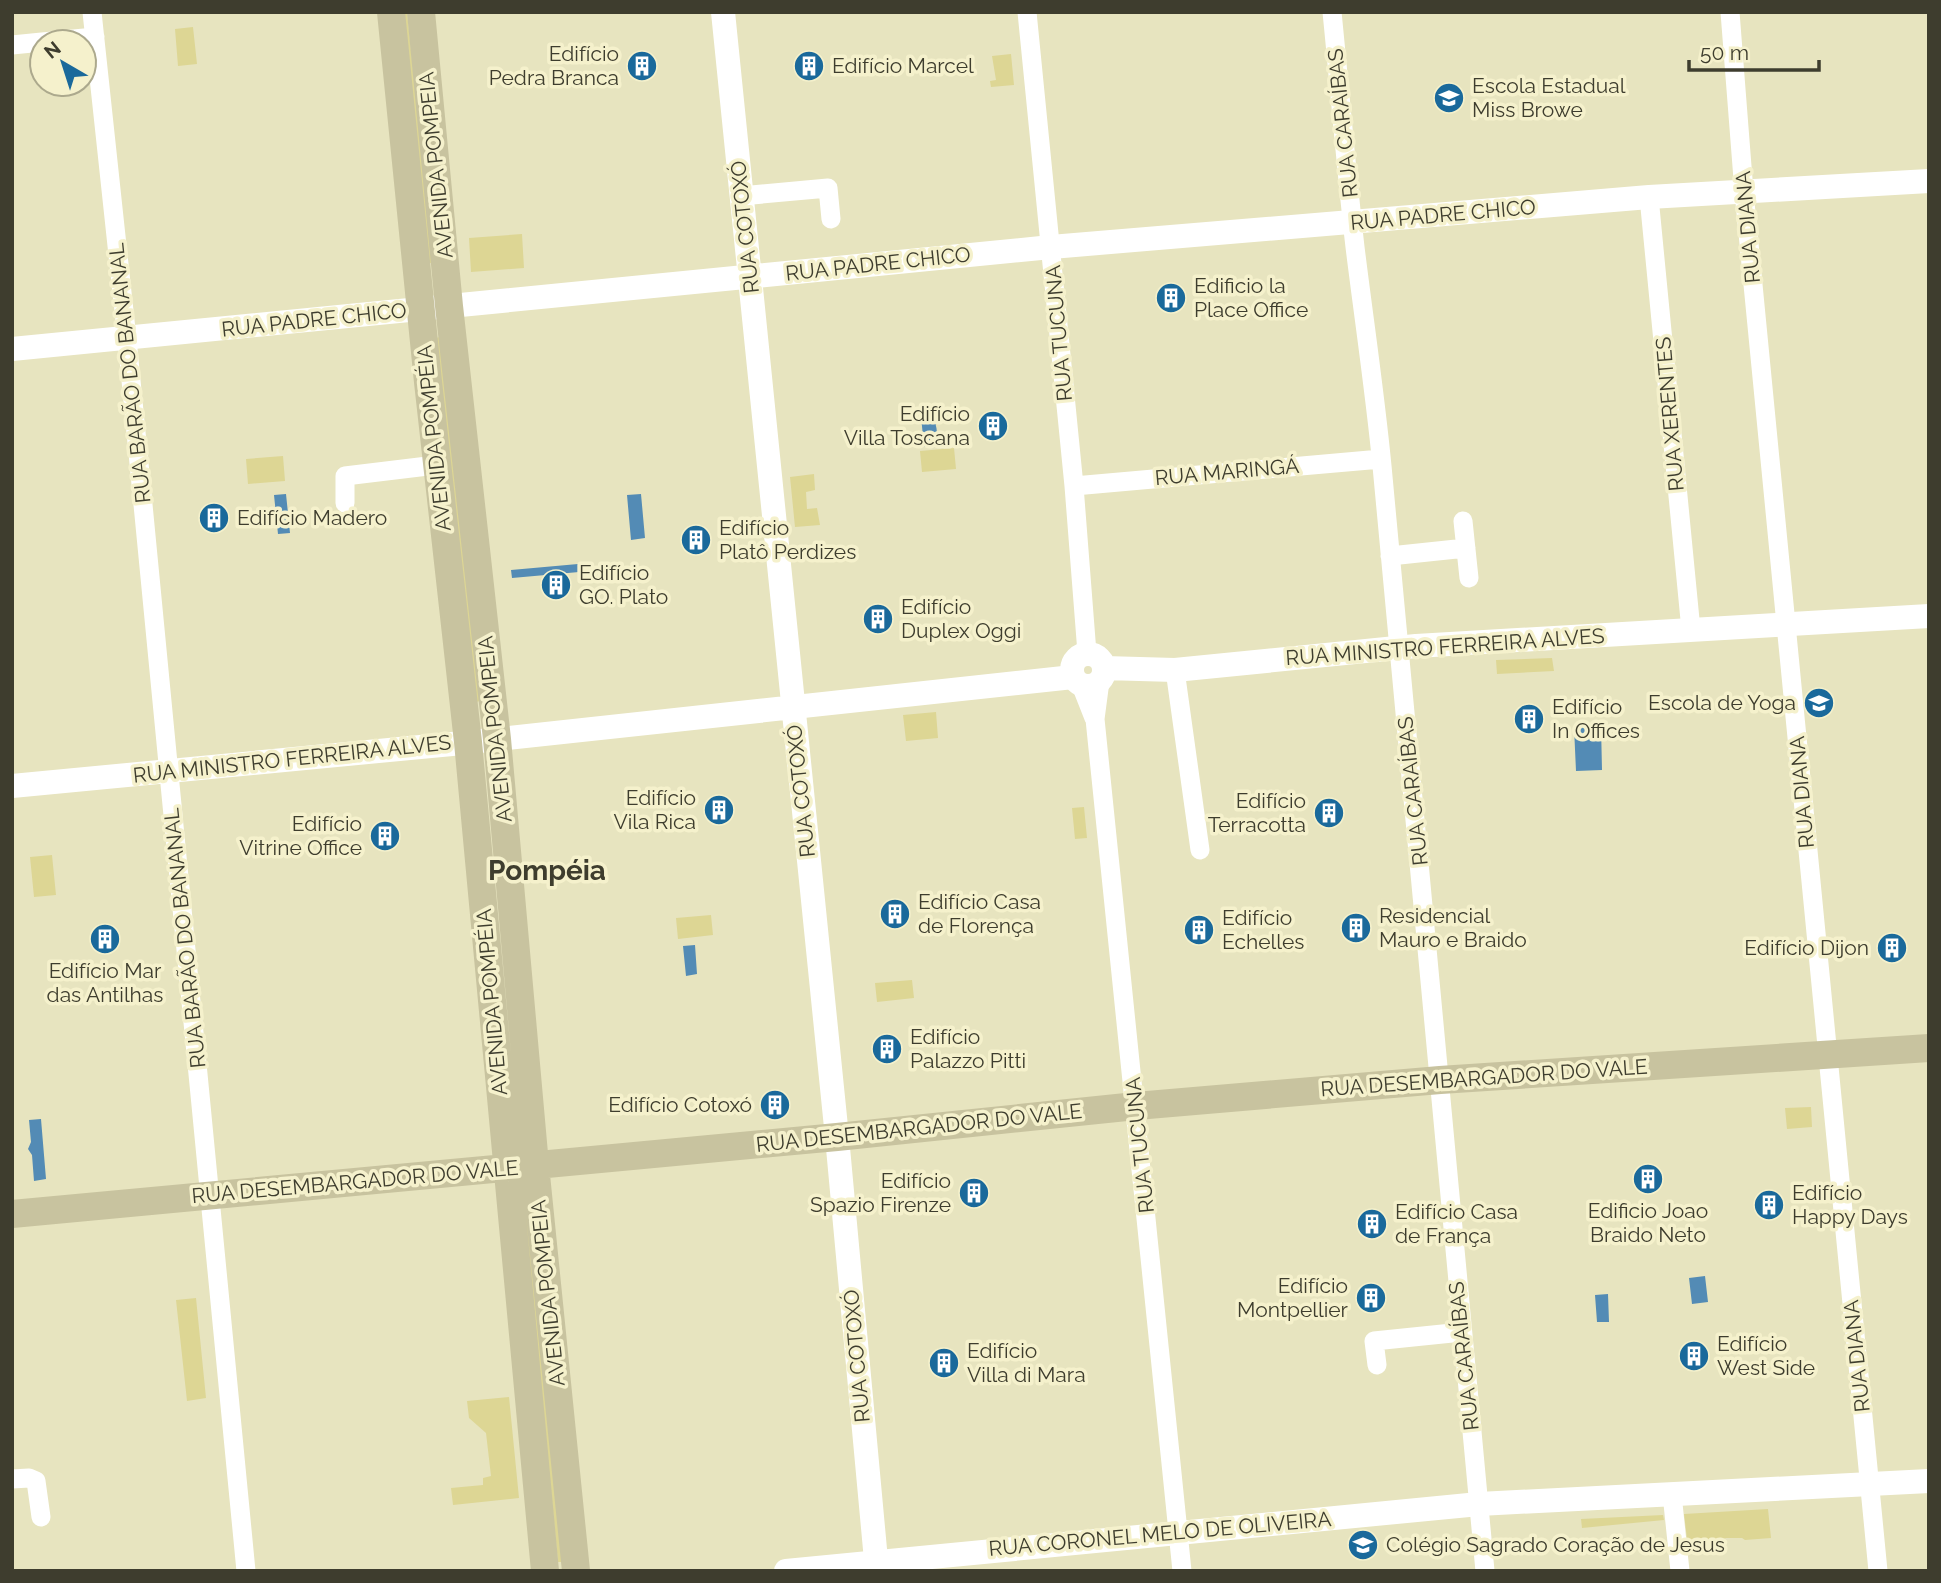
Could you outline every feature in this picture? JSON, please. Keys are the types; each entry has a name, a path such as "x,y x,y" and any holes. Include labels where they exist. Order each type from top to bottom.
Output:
{"main road":[{"name":"AVENIDA POMPEIA","path":"391,12 421,309"},
{"name":"AVENIDA POMPEIA","path":"421,12 449,306 497,739 535,1165 576,1571"},
{"name":"AVENIDA POMPÉIA","path":"421,309 468,742 545,1571"},
{"name":"RUA DESEMBARGADOR DO VALE","path":"12,1214 837,1137 1136,1106 1440,1080 1929,1048"}],"street":[{"name":"RUA COTOXÓ","path":"723,12 837,1137 877,1566"},
{"name":"RUA TUCUNA","path":"1027,12 1074,486 1089,673 1136,1106 1182,1571"},
{"name":"RUA CARAÍBAS","path":"1332,12 1352,223 1381,459 1397,648 1427,925 1485,1571"},
{"name":"RUA DIANA","path":"1730,12 1744,192 1878,1571"},
{"name":"RUA BARÃO DO BANANAL","path":"98,65 247,1571"},
{"name":"RUA PADRE CHICO","path":"12,349 1051,247 1649,197 1929,181"},
{"path":"741,195 828,188 831,219"},
{"name":"RUA XERENTES","path":"1649,197 1691,631"},
{"name":"RUA MARINGÁ","path":"1074,486 1381,459"},
{"path":"345,503 345,476 436,465"},
{"path":"1463,521 1469,578"},
{"path":"1390,556 1466,548"},
{"name":"RUA MINISTRO FERREIRA ALVES","path":"12,786 497,739 1089,673 1175,670 1397,648 1929,616"},
{"path":"1175,670 1200,850"},
{"path":"1377,1365 1374,1341 1462,1332"},
{"path":"12,1479 29,1478 36,1481 41,1517"},
{"name":"RUA CORONEL MELO DE OLIVEIRA","path":"786,1571 877,1566 1178,1532 1479,1504 1929,1481"},
{"path":"1672,1494 1680,1571"}],"shaded area":[{"path":"404,12 407,12 433,263 429,263"},
{"path":"193,27 197,64 178,66 175,29"},
{"path":"1011,54 1014,85 991,87 990,81 996,80 992,56"},
{"path":"522,234 524,268 471,272 469,238"},
{"path":"440,337 480,701 476,702 436,338"},
{"path":"954,448 956,469 922,472 920,451"},
{"path":"283,456 285,481 248,484 246,459"},
{"path":"814,474 815,490 806,492 807,509 817,508 820,525 795,527 790,477"},
{"path":"1552,658 1554,671 1497,674 1496,660"},
{"path":"936,712 938,738 906,741 903,715"},
{"path":"1084,807 1087,838 1075,839 1072,808"},
{"path":"52,855 56,895 34,897 30,857"},
{"path":"711,915 713,935 678,939 676,918"},
{"path":"912,980 914,998 877,1002 875,983"},
{"path":"1811,1107 1812,1127 1787,1129 1785,1108"},
{"path":"526,1197 562,1562 558,1562 522,1198"},
{"path":"196,1298 206,1398 187,1401 176,1300"},
{"path":"509,1397 519,1498 453,1505 451,1488 483,1485 483,1478 491,1476 486,1433 469,1418 467,1401"},
{"path":"1768,1509 1771,1538 1726,1538 1688,1547 1684,1514"},
{"path":"1663,1515 1664,1520 1582,1528 1581,1519"}],"water":[{"path":"932,414 937,430 936,442 934,446 924,447 921,416"},
{"path":"286,494 290,533 278,534 274,495"},
{"path":"641,494 645,538 631,540 627,495"},
{"path":"578,564 579,572 512,578 511,570"},
{"path":"1601,725 1602,770 1576,771 1574,727"},
{"path":"695,945 697,974 686,976 683,946"},
{"path":"41,1119 46,1179 34,1181 32,1155 28,1149 31,1142 29,1120"},
{"path":"1705,1276 1708,1302 1692,1304 1689,1278"},
{"path":"1608,1294 1609,1322 1597,1322 1595,1295"}],"place":[{"name":"Edifício Pedra Branca","path":"642,66"},
{"name":"Edifício Marcel","path":"809,66"},
{"name":"Escola Estadual Miss Browe","path":"1449,98"},
{"name":"Edificio la Place Office","path":"1171,298"},
{"name":"Edifício Villa Toscana","path":"993,426"},
{"name":"Edifício Madero","path":"214,518"},
{"name":"Edifício Platô Perdizes","path":"696,540"},
{"name":"Edifício GO. Plato","path":"556,585"},
{"name":"Edifício Duplex Oggi","path":"878,619"},
{"name":"Escola de Yoga","path":"1819,703"},
{"name":"Edifício In Offices","path":"1529,719"},
{"name":"Edifício Vila Rica","path":"719,810"},
{"name":"Edifício Terracotta","path":"1329,813"},
{"name":"Edifício Vitrine Office","path":"385,836"},
{"name":"Edifício Casa de Florença","path":"895,914"},
{"name":"Residencial Mauro e Braido","path":"1356,928"},
{"name":"Edifício Echelles","path":"1199,930"},
{"name":"Edifício Mar das Antilhas","path":"105,939"},
{"name":"Edifício Dijon","path":"1892,948"},
{"name":"Edifício Palazzo Pitti","path":"887,1049"},
{"name":"Edifício Cotoxó","path":"775,1105"},
{"name":"Edificio Joao Braido Neto","path":"1648,1179"},
{"name":"Edifício Spazio Firenze","path":"974,1193"},
{"name":"Edifício Happy Days","path":"1769,1205"},
{"name":"Edifício Casa de França","path":"1372,1224"},
{"name":"Edifício Montpellier","path":"1371,1298"},
{"name":"Edifício West Side","path":"1694,1356"},
{"name":"Edifício Villa di Mara","path":"944,1363"},
{"name":"Colégio Sagrado Coração de Jesus","path":"1363,1545"}],"district":[{"name":"Pompéia","path":"547,870"}]}
